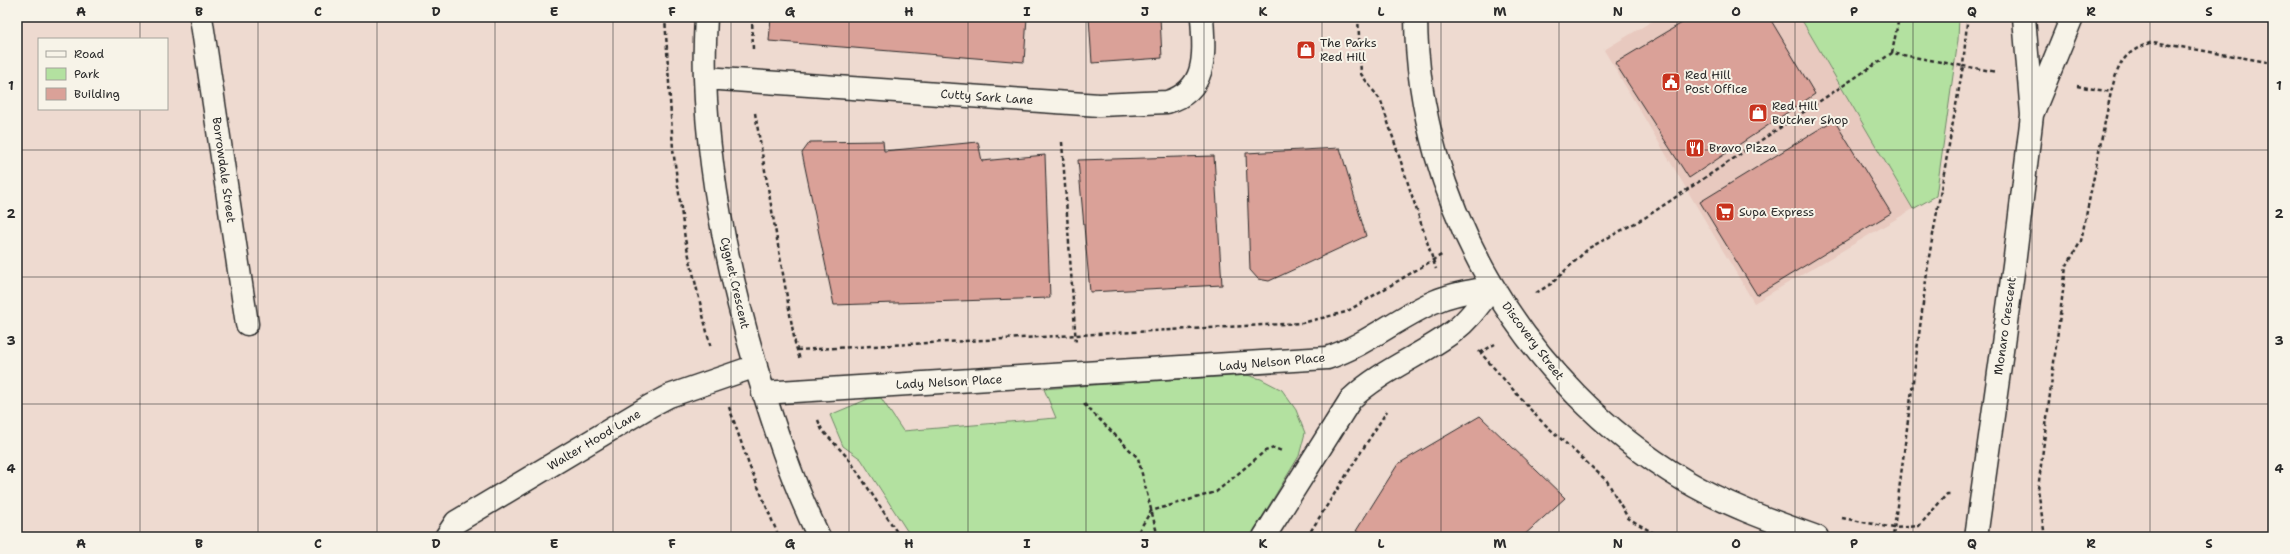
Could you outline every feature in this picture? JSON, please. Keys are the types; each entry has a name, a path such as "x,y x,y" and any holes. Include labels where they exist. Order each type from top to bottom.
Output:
{"street":[{"name":"Borrowdale Street","path":"201,17 247,324"},
{"name":"Cygnet Crescent","path":"706,17 705,78 710,138 721,219 741,314 763,393 787,460 820,537"},
{"name":"Cutty Sark Lane","path":"705,78 1099,105 1167,102 1175,100 1189,90 1202,69 1204,52 1202,17"},
{"name":"Discovery Street","path":"1416,17 1418,76 1426,122 1437,162 1452,204 1469,240 1493,287 1522,330 1571,391 1628,441 1685,481 1715,497 1753,514 1817,537"},
{"name":"Monaro Crescent","path":"1976,537 2014,265 2032,115 2024,17"},
{"name":"Monaro Crescent","path":"2032,115 2072,17"},
{"name":"Lady Nelson Place","path":"763,393 1078,375 1327,358 1345,352 1436,301 1460,292 1493,287"},
{"path":"1264,537 1351,399 1365,386 1454,331 1473,313 1493,287"},
{"name":"Walter Hood Lane","path":"446,537 456,522 650,406 669,396 756,366"}],"path":[{"path":"752,17 753,101 797,350 822,430 850,459 900,537"},
{"path":"1892,53 1899,17"},
{"path":"2153,42 2273,63"},
{"path":"1534,294 1551,284 1589,248 1646,217 1892,53 1963,66 1929,257 1893,537"},
{"path":"2045,537 2038,489 2066,267 2081,241 2111,92"},
{"path":"1062,142 1076,335 1079,400 1138,458 1158,537"},
{"path":"797,350 1302,323 1346,312 1469,240"},
{"path":"1307,537 1388,410"},
{"path":"1135,537 1151,511 1216,492 1270,448 1278,449 1339,486"},
{"path":"1840,518 1894,528 1919,526 1947,494 1980,501"}],"shaded area":[{"path":"1659,17 1800,17 1913,209 1754,303 1604,50"}],"green space":[{"path":"1800,17 1959,17 1958,40 1936,196 1913,209"},
{"path":"1240,373 1261,379 1282,390 1296,410 1305,433 1299,456 1250,537 911,537 861,459 843,446 830,415 868,399 881,398 903,431 1056,418 1044,389"}],"building":[{"path":"771,17 1027,17 1024,62 769,41"},
{"path":"1089,17 1160,17 1162,58 1092,63"},
{"path":"1692,17 1769,17 1815,94 1689,178 1615,63"},
{"path":"1834,120 1891,213 1757,295 1700,202"},
{"path":"883,141 884,151 978,142 982,161 1045,155 1050,298 834,305 802,153 810,142"},
{"path":"1340,148 1366,236 1269,281 1258,279 1250,270 1246,153"},
{"path":"1214,156 1222,285 1090,292 1078,160"},
{"path":"1480,416 1565,498 1522,537 1366,537 1356,531 1398,464"}],"place":[{"name":"The Parks Red Hill","path":"1306,50"},
{"name":"Red Hill Post Office","path":"1671,82"},
{"name":"Red Hill Butcher Shop","path":"1758,113"},
{"name":"Bravo Pizza","path":"1695,148"},
{"name":"Supa Express","path":"1725,212"}]}
